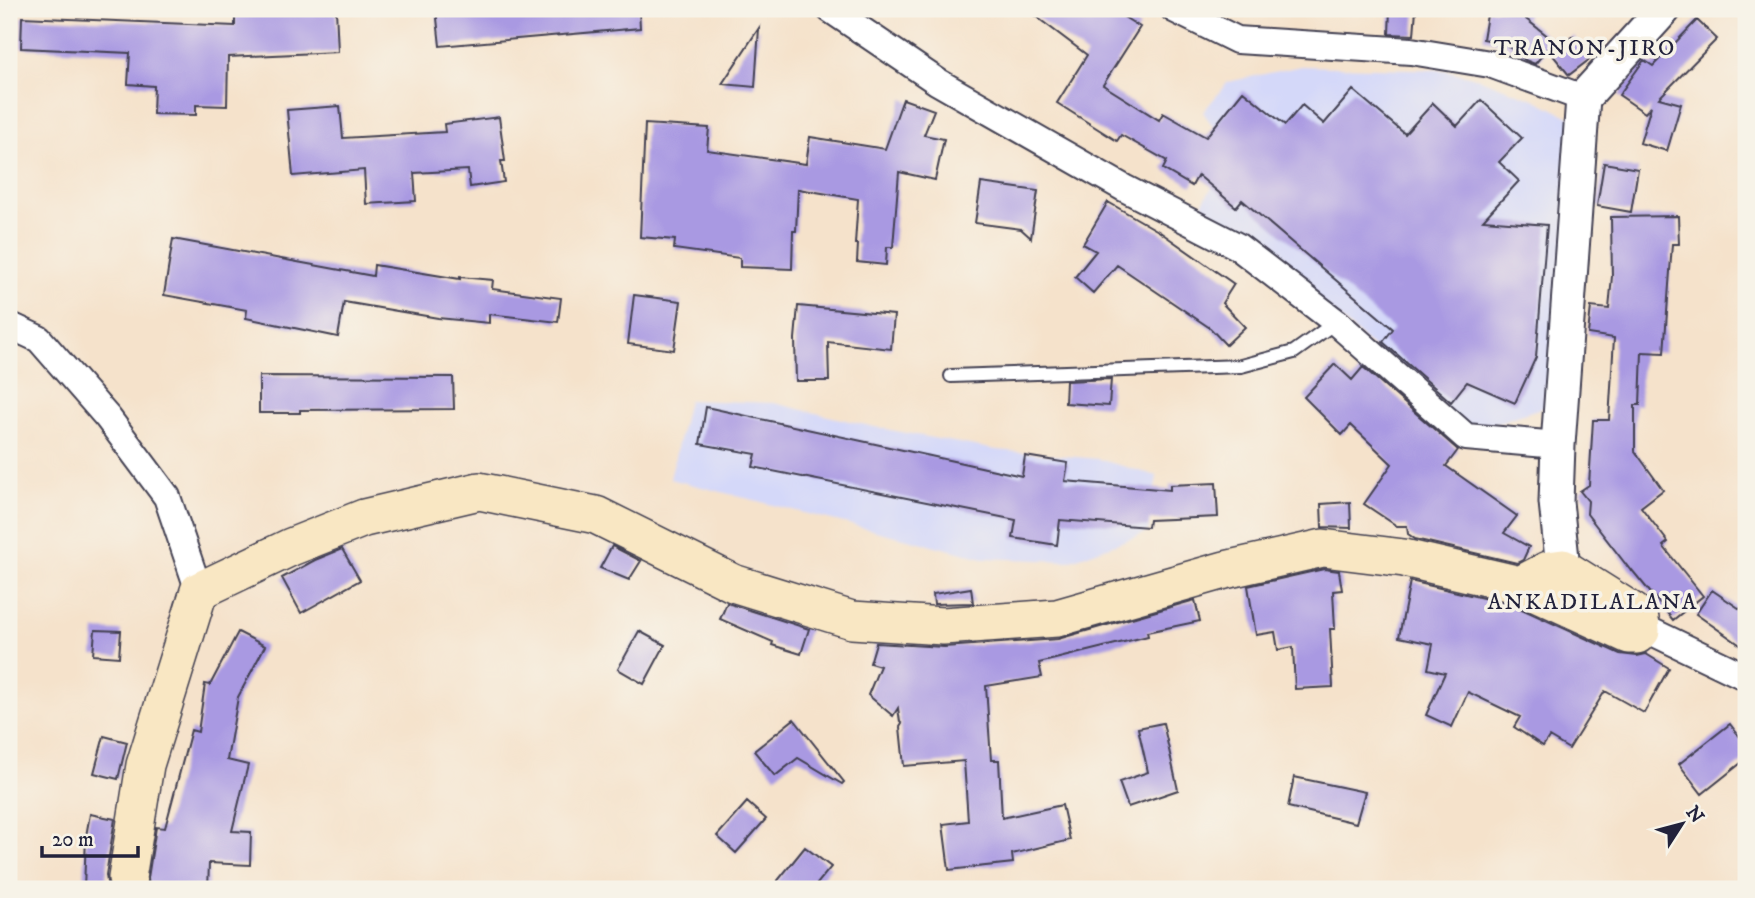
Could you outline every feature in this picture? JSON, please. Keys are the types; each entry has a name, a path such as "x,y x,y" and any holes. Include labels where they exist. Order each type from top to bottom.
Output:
{"main road":[{"path":"129,889 127,878 145,765 199,591 291,547 364,518 479,491 596,515 733,583 852,620 943,626 1057,618 1225,570 1323,548 1405,558 1520,585 1629,635 1637,635 1642,627 1640,619 1633,612 1563,568 1548,570 1520,585"}],"street":[{"path":"830,9 938,82 1124,188 1237,246 1336,322 1466,437 1558,445"},
{"path":"1174,9 1237,40 1411,51 1490,64 1583,98"},
{"path":"1563,568 1556,502 1558,445 1583,98 1664,9"},
{"path":"9,325 39,339 108,418 167,497 199,591"},
{"path":"1642,627 1746,677"}],"lane":[{"path":"951,376 1241,366 1294,352 1336,322"}],"shaded area":[{"path":"1301,66 1445,70 1480,79 1534,99 1573,119 1553,404 1469,432 1320,301 1200,207 1232,154 1203,112 1228,82"},
{"path":"688,400 774,403 874,427 996,450 1098,459 1157,476 1148,532 1069,561 983,558 670,479"}],"building":[{"path":"235,9 336,9 338,52 228,57 227,106 196,105 196,115 153,114 154,86 128,84 130,53 21,48 22,17 235,26"},
{"path":"436,9 639,9 640,28 440,46"},
{"path":"1026,9 1111,9 1140,27 1103,85 1159,120 1163,113 1206,137 1243,91 1285,125 1302,105 1324,124 1353,90 1405,134 1433,103 1457,126 1481,100 1522,138 1499,162 1519,181 1483,220 1547,225 1536,357 1515,403 1467,382 1451,402 1383,342 1393,329 1242,200 1236,207 1198,175 1192,186 1163,169 1167,161 1121,135 1117,141 1057,103 1087,55"},
{"path":"1390,9 1416,9 1414,35 1389,34"},
{"path":"1488,9 1528,9 1526,19 1554,41 1535,64 1525,60 1504,43 1483,39"},
{"path":"1697,20 1717,39 1659,98 1681,104 1667,151 1640,143 1651,106 1645,113 1619,95 1644,60 1653,66"},
{"path":"759,28 755,87 722,84"},
{"path":"1573,36 1590,59 1569,75 1551,53"},
{"path":"903,99 934,110 924,135 944,139 935,180 899,172 893,247 887,247 886,265 857,262 858,244 855,244 858,199 798,189 792,269 740,267 740,258 674,249 675,240 640,237 645,124 709,128 707,150 806,164 810,137 885,149"},
{"path":"340,106 343,138 445,132 444,124 499,117 505,161 501,161 504,182 470,187 468,170 414,173 416,201 366,204 364,170 293,176 287,110"},
{"path":"1604,163 1638,169 1631,212 1597,206"},
{"path":"981,183 1038,191 1031,238 1021,229 975,223"},
{"path":"1108,202 1160,232 1234,284 1222,303 1245,327 1226,345 1210,328 1117,265 1093,293 1075,277 1096,251 1083,244"},
{"path":"1678,216 1679,244 1672,244 1664,353 1642,352 1640,405 1635,405 1635,451 1663,490 1641,507 1668,542 1663,546 1703,596 1673,620 1587,514 1588,501 1580,491 1589,485 1593,420 1609,420 1614,338 1588,334 1591,307 1609,309 1612,276 1611,217"},
{"path":"173,239 373,276 374,265 460,279 493,280 492,289 561,298 558,322 489,314 489,323 438,318 344,302 338,337 246,318 247,310 164,295"},
{"path":"634,295 681,301 674,350 628,344"},
{"path":"798,306 894,315 891,349 828,342 829,381 796,381 795,339"},
{"path":"1335,364 1352,380 1363,367 1458,450 1446,466 1517,516 1504,533 1529,547 1523,560 1517,563 1415,539 1408,534 1407,526 1397,526 1364,504 1392,464 1351,425 1342,435 1304,397"},
{"path":"259,376 453,377 454,409 300,410 300,413 259,413"},
{"path":"1111,379 1109,406 1065,403 1066,381"},
{"path":"706,407 1022,476 1025,456 1068,463 1065,481 1170,490 1170,485 1216,483 1218,517 1149,520 1148,527 1060,520 1057,545 1013,538 1016,520 753,467 756,454 700,444"},
{"path":"1350,502 1351,528 1322,527 1321,504"},
{"path":"612,546 641,561 629,580 600,568"},
{"path":"342,549 360,580 301,613 282,578"},
{"path":"1324,569 1339,571 1342,590 1333,591 1335,629 1330,629 1333,687 1295,689 1293,647 1278,650 1275,632 1256,635 1248,586"},
{"path":"1410,581 1513,605 1620,654 1646,654 1669,668 1644,713 1605,691 1569,749 1549,737 1543,746 1514,727 1520,717 1468,692 1452,727 1426,715 1445,673 1428,669 1433,644 1399,637"},
{"path":"971,588 973,603 934,604 933,594"},
{"path":"1712,590 1746,613 1746,649 1696,614"},
{"path":"1195,600 1200,621 1147,632 1148,636 1039,663 1042,677 986,686 991,760 999,760 1002,818 1062,805 1070,840 1012,854 1013,863 949,870 943,824 968,821 964,761 904,766 900,727 902,724 898,708 893,716 868,695 880,666 870,663 876,643 944,647 1058,639"},
{"path":"727,603 809,629 801,654 772,645 773,642 720,619"},
{"path":"95,630 121,631 119,657 93,655"},
{"path":"639,631 665,645 644,684 618,669"},
{"path":"238,632 265,646 238,697 227,760 248,765 232,831 251,832 250,865 209,863 208,889 149,889 148,878 156,827 165,828 191,730 198,732 205,684 210,685"},
{"path":"794,719 844,782 842,784 798,758 775,776 754,751"},
{"path":"1163,723 1178,790 1128,807 1119,782 1148,772 1138,728"},
{"path":"1730,724 1746,745 1746,759 1702,794 1679,764"},
{"path":"104,736 127,742 118,779 94,773"},
{"path":"1294,777 1365,792 1356,823 1288,807"},
{"path":"747,802 766,819 736,853 717,836"},
{"path":"90,814 115,819 106,875 108,889 84,889 86,836"},
{"path":"805,847 831,867 813,889 771,889"}],"district":[{"name":"TRANON-JIRO","path":"1585,47"},
{"name":"ANKADILALANA","path":"1593,601"}]}
